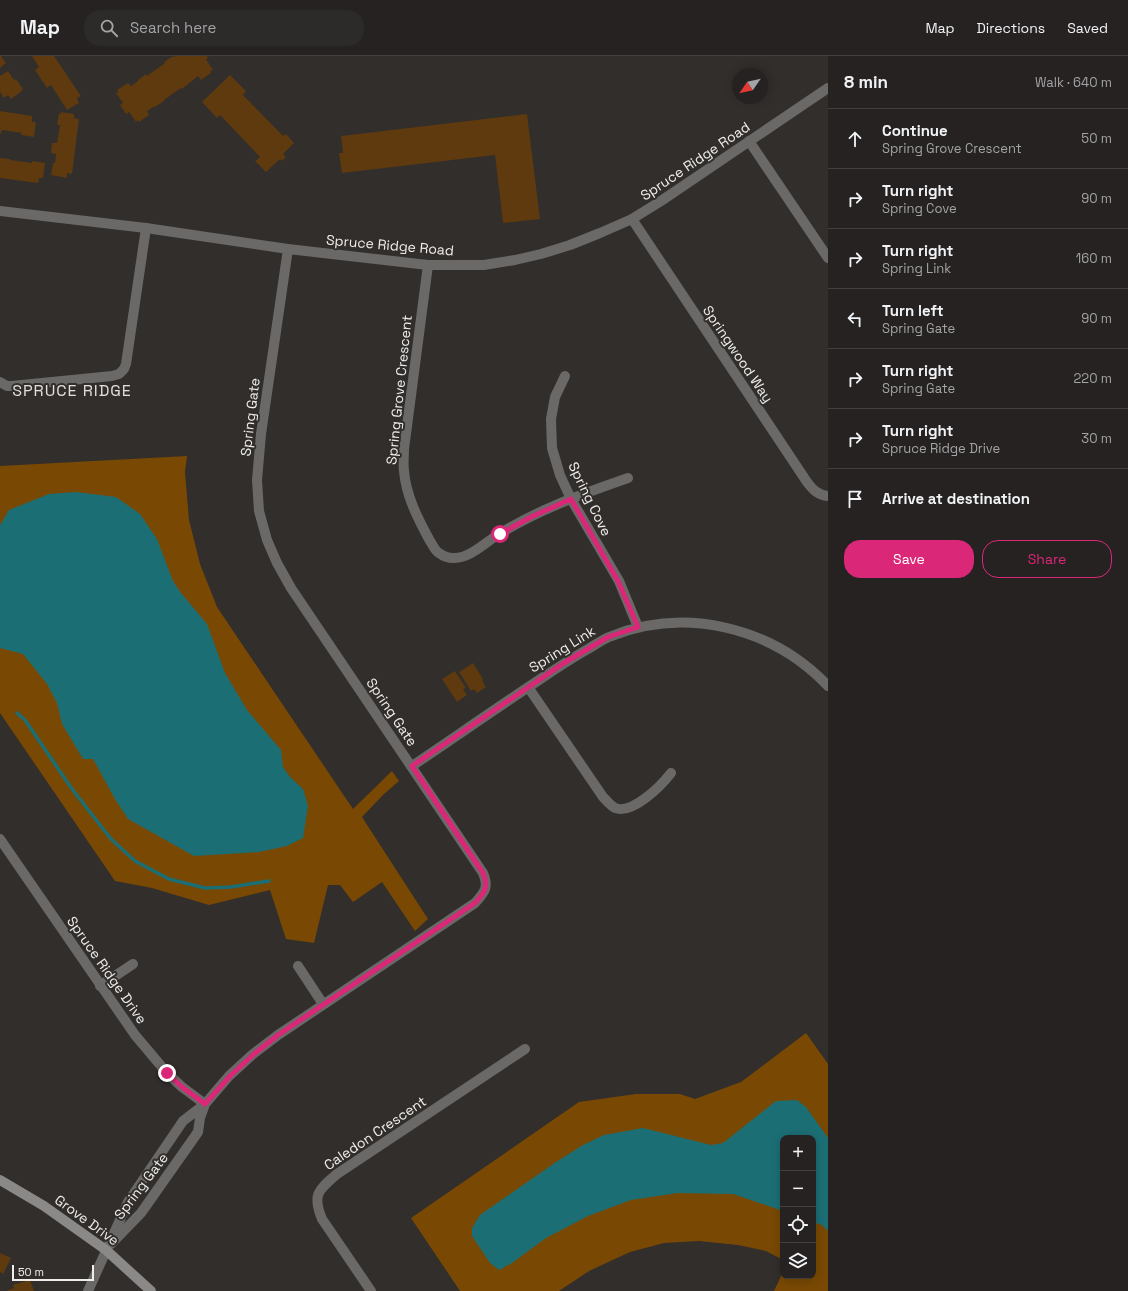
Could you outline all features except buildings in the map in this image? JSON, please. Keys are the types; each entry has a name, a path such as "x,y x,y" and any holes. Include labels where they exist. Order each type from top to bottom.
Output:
{"main road":[{"name":"Grove Drive","path":"0,1180 44,1206 106,1250 151,1291"}],"street":[{"name":"Spruce Ridge Road","path":"0,211 146,228 288,249 428,265 484,265 541,254 570,245 632,219 828,88"},
{"path":"749,141 828,258"},
{"name":"Springwood Way","path":"632,219 807,482 815,492 822,496 828,496"},
{"path":"0,382 12,386 95,378 119,374 124,369 126,364 146,228"},
{"name":"Spring Gate","path":"106,1250 128,1202 183,1121 205,1104 230,1076 278,1035 475,903 486,888 486,881 483,873 291,588 267,540 259,511 257,480 260,434 288,249"},
{"name":"Spring Grove Crescent","path":"428,265 404,449 403,470 413,508 419,522 438,553 445,557 462,557 531,517 571,499 628,478"},
{"name":"Spring Cove","path":"565,376 555,398 551,419 552,448 560,475 571,499 618,581 638,627"},
{"name":"Spring Link","path":"412,766 564,663 608,637 638,627 661,623 687,622 735,629 758,638 778,649 800,662 826,681"},
{"path":"528,687 610,805 616,808 634,806 655,790 670,773"},
{"name":"Spruce Ridge Drive","path":"0,840 100,986 151,1055 172,1078 205,1104"},
{"path":"100,986 133,964"},
{"path":"298,966 323,1004"},
{"name":"Caledon Crescent","path":"371,1291 322,1220 317,1208 317,1195 337,1174 525,1049"},
{"name":"Spring Gate","path":"106,1250 141,1213 198,1132 200,1118 205,1104"},
{"path":"88,1291 106,1250"}],"shaded area":[{"path":"187,456 185,472 189,520 200,564 217,607 353,809 392,771 399,781 362,817 428,919 415,931 382,882 353,902 340,885 328,885 314,943 286,939 270,890 209,905 152,888 115,881 0,713 0,466"},
{"path":"806,1033 828,1064 828,1291 774,1291 780,1278 816,1279 816,1135 780,1135 780,1258 766,1251 738,1245 699,1241 664,1243 630,1252 589,1271 559,1291 460,1291 411,1218 579,1102 636,1094 680,1094 695,1099 741,1082"}],"water":[{"path":"76,492 116,497 140,514 157,539 173,581 207,624 225,673 247,710 281,750 283,767 290,777 303,789 308,806 303,838 287,846 259,852 194,856 128,819 93,759 83,759 62,724 57,703 47,684 23,654 0,648 0,525 9,510 49,494"},
{"path":"797,1100 806,1107 828,1138 828,1231 822,1225 816,1223 816,1135 780,1135 780,1210 733,1194 678,1193 631,1200 588,1216 546,1238 512,1263 499,1270 490,1263 472,1236 472,1228 480,1215 556,1162 583,1145 604,1135 643,1128 711,1145 723,1143 776,1101"}],"waterway":[{"path":"17,713 25,720 72,789 111,839 135,861 169,879 205,888 231,887 269,881"}],"district":[{"name":"SPRUCE RIDGE","path":"72,390"}],"route":[{"path":"167,1073 182,1087 205,1104 230,1076 278,1035 475,903 486,888 486,881 483,873 412,766 564,663 608,637 638,627 618,581 571,499 531,517 500,534"}]}
